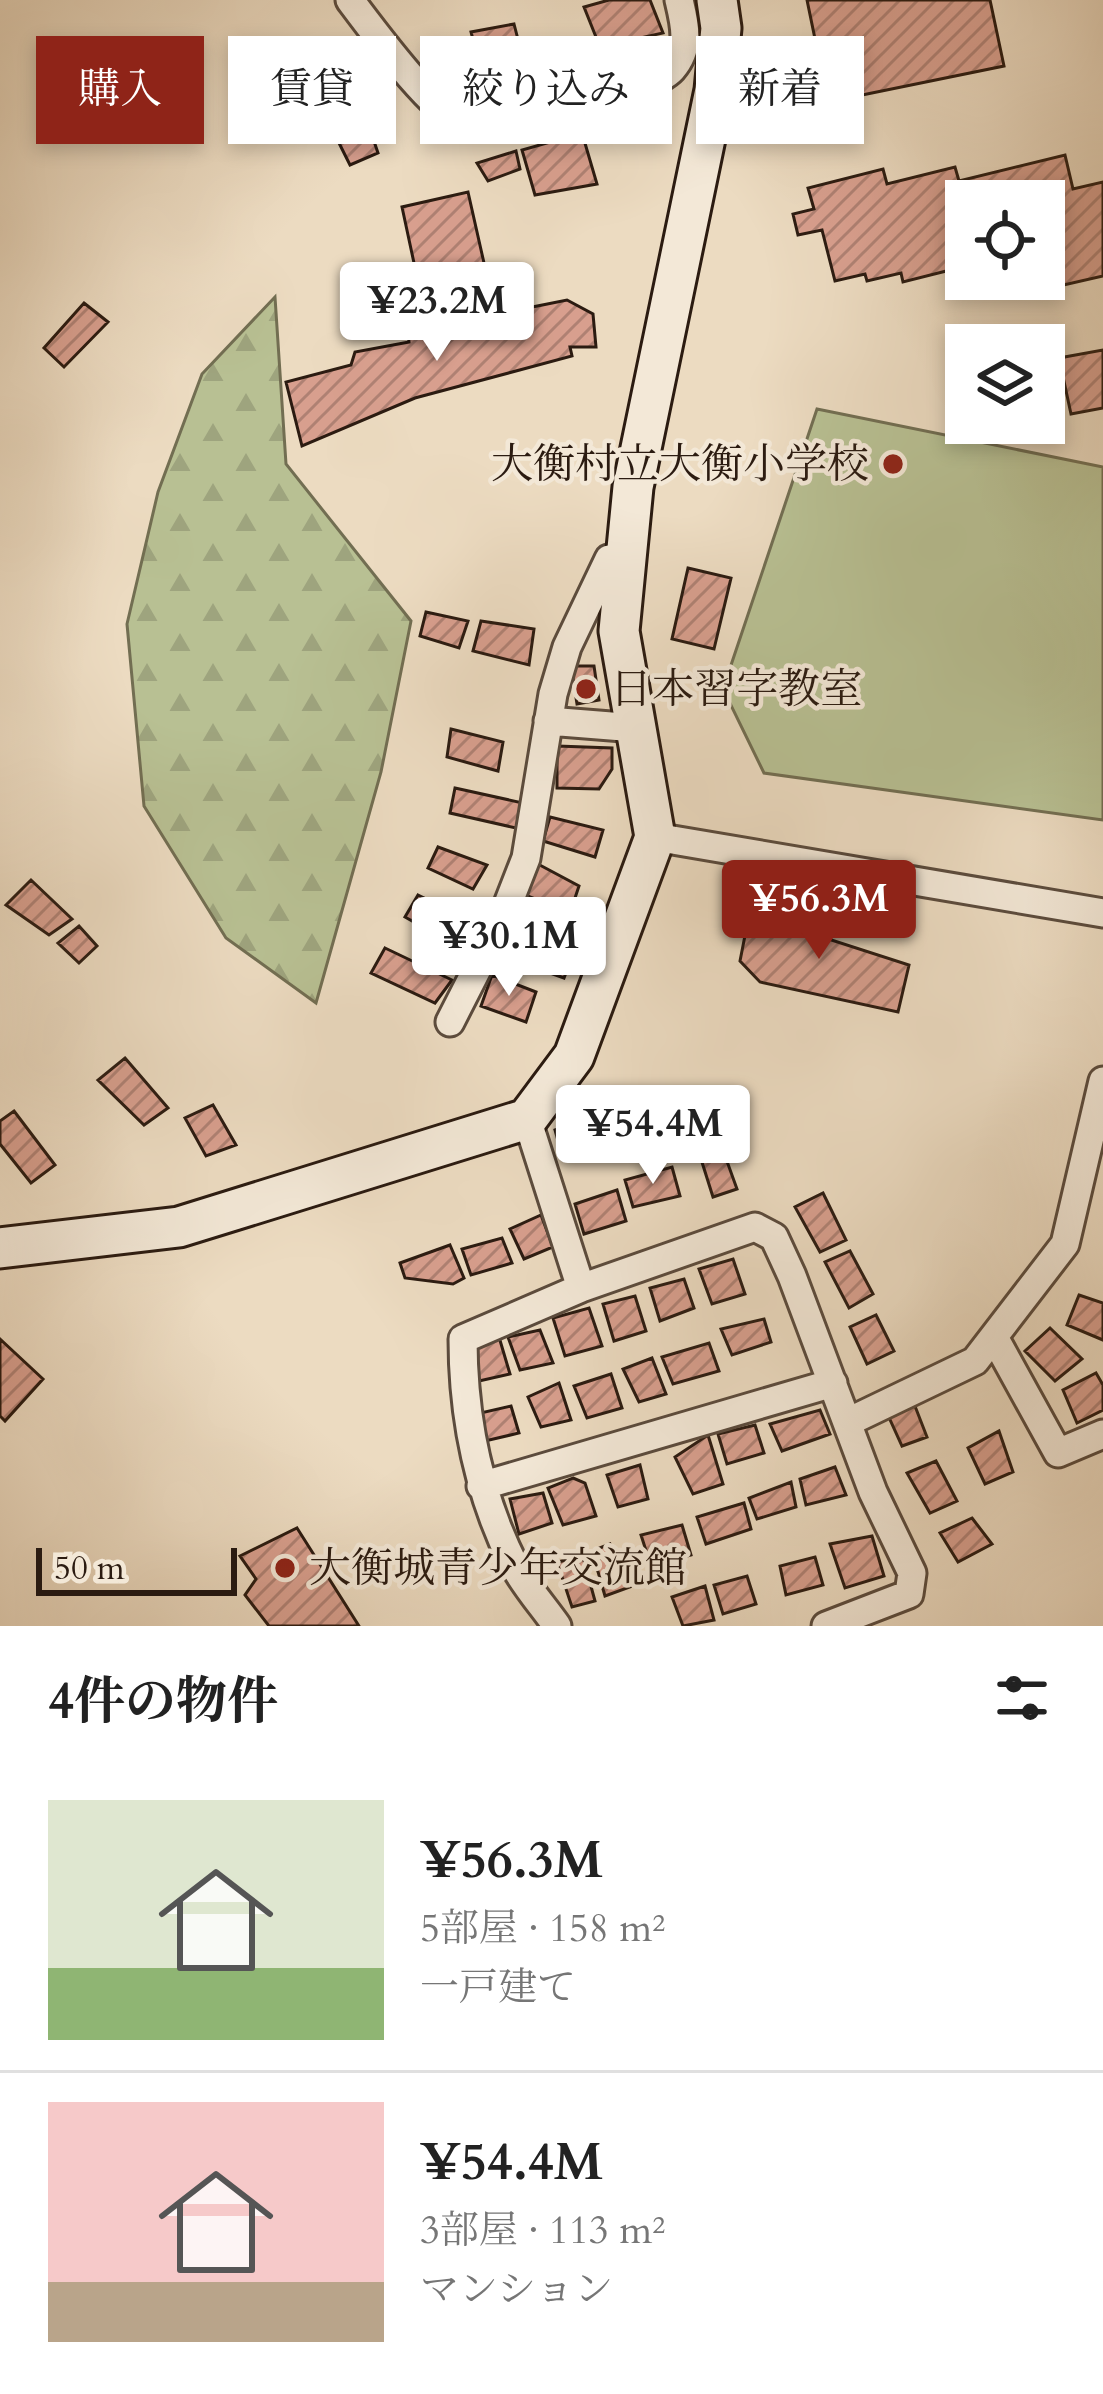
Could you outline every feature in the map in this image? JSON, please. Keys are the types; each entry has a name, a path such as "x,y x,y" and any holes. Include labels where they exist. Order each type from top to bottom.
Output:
{"street":[{"path":"350,0 441,106 454,118 483,123 590,104 650,85 673,68 688,36 680,0"},
{"path":"0,1248 179,1227 526,1119 574,1056 655,837 620,631 634,487 715,90 721,28 717,0"},
{"path":"450,1022 501,922 526,858 548,722 567,647 609,559 626,558"},
{"path":"548,722 636,728"},
{"path":"655,837 1103,914"},
{"path":"848,1422 975,1361 1065,1244 1095,1165 1103,1082"},
{"path":"526,1119 581,1288"},
{"path":"557,1626 516,1568 481,1486 463,1379 463,1339 581,1288 754,1227 774,1237 873,1492 912,1573 909,1594 826,1626"},
{"path":"994,1336 1058,1453 1103,1434"},
{"path":"481,1486 833,1383"}],"green space":[{"path":"275,297 286,464 411,621 381,772 316,1003 226,938 144,806 127,624 158,492 202,374"},
{"path":"817,409 945,435 945,444 990,444 1103,467 1103,820 764,773 723,689"}],"building":[{"path":"609,0 650,0 663,33 596,36 584,7"},
{"path":"807,0 990,0 1004,66 864,95 864,36 814,36"},
{"path":"514,24 517,36 472,36 471,32"},
{"path":"340,144 375,144 378,153 350,165"},
{"path":"543,144 585,144 597,184 535,195 522,150"},
{"path":"516,151 520,169 488,181 477,163"},
{"path":"1065,155 1073,189 1103,182 1103,276 1065,285 1065,180 963,180"},
{"path":"955,167 959,180 945,180 945,271 903,282 901,273 867,281 865,274 835,281 822,230 798,235 793,214 814,209 808,188 883,169 887,184"},
{"path":"468,192 484,263 417,277 402,207"},
{"path":"567,300 593,314 596,347 570,347 572,356 415,398 302,446 286,382 351,365 355,352 409,342 408,332"},
{"path":"84,303 108,322 64,367 44,348"},
{"path":"1103,350 1103,408 1071,414 1065,357"},
{"path":"688,568 731,578 714,649 672,639"},
{"path":"426,612 468,621 459,648 420,636"},
{"path":"481,621 534,629 529,665 473,651"},
{"path":"571,666 594,666 599,700 577,704"},
{"path":"451,729 503,742 498,771 447,757"},
{"path":"557,746 612,748 612,769 599,789 557,788"},
{"path":"455,788 523,803 516,828 450,813"},
{"path":"550,817 603,830 595,857 543,841"},
{"path":"438,847 487,865 473,889 428,868"},
{"path":"536,863 579,886 570,913 525,895"},
{"path":"31,880 72,919 49,935 6,905"},
{"path":"418,895 463,917 449,942 405,917"},
{"path":"751,905 824,926 822,937 909,965 898,1012 760,982 740,961"},
{"path":"508,925 575,949 564,978 497,954"},
{"path":"79,926 97,946 79,963 58,943"},
{"path":"385,948 452,980 435,1003 371,973"},
{"path":"492,975 536,992 526,1022 481,1006"},
{"path":"125,1058 168,1108 144,1125 98,1080"},
{"path":"213,1105 236,1145 206,1156 185,1118"},
{"path":"14,1111 55,1165 31,1183 0,1144 0,1121"},
{"path":"588,1118 599,1149 563,1159 555,1130"},
{"path":"724,1153 737,1189 713,1197 701,1159"},
{"path":"672,1167 680,1196 633,1207 625,1180"},
{"path":"617,1190 626,1221 584,1234 575,1204"},
{"path":"823,1193 846,1240 820,1252 795,1207"},
{"path":"541,1215 553,1247 524,1259 510,1229"},
{"path":"502,1238 512,1263 471,1275 462,1249"},
{"path":"450,1245 464,1278 453,1284 405,1278 400,1263"},
{"path":"850,1251 873,1294 849,1308 825,1262"},
{"path":"733,1259 745,1294 712,1304 699,1269"},
{"path":"684,1279 694,1308 660,1321 650,1288"},
{"path":"1079,1295 1103,1303 1103,1340 1067,1325"},
{"path":"635,1296 646,1331 614,1341 603,1304"},
{"path":"589,1308 602,1346 565,1356 553,1318"},
{"path":"876,1315 894,1351 867,1364 850,1327"},
{"path":"764,1319 771,1342 732,1355 721,1329"},
{"path":"1050,1328 1082,1359 1055,1381 1025,1351"},
{"path":"540,1330 553,1363 520,1370 508,1337"},
{"path":"499,1337 510,1374 479,1381 471,1364 471,1345"},
{"path":"0,1339 43,1379 5,1421 0,1416"},
{"path":"709,1343 719,1371 673,1384 662,1357"},
{"path":"652,1358 666,1394 639,1402 623,1369"},
{"path":"1096,1373 1103,1385 1103,1410 1077,1423 1063,1390"},
{"path":"611,1374 622,1408 587,1418 574,1386"},
{"path":"559,1383 571,1420 541,1427 528,1397"},
{"path":"913,1401 927,1437 902,1446 887,1413"},
{"path":"511,1406 519,1433 485,1441 476,1414"},
{"path":"820,1410 830,1434 782,1451 770,1424"},
{"path":"755,1425 764,1453 727,1464 718,1434"},
{"path":"999,1431 1013,1472 985,1484 968,1448"},
{"path":"708,1435 723,1484 693,1494 675,1457"},
{"path":"936,1461 957,1501 930,1513 907,1473"},
{"path":"640,1465 648,1499 618,1507 607,1475"},
{"path":"835,1467 846,1495 806,1505 800,1479"},
{"path":"573,1478 585,1483 596,1516 563,1525 548,1488"},
{"path":"791,1482 796,1507 757,1519 749,1498"},
{"path":"543,1493 552,1523 519,1534 510,1499"},
{"path":"744,1503 751,1529 706,1544 697,1517"},
{"path":"972,1518 992,1544 958,1562 940,1533"},
{"path":"682,1525 691,1555 651,1566 641,1535"},
{"name":"大衡城青少年交流館","path":"297,1528 359,1626 269,1626 245,1595 256,1579 240,1556"},
{"path":"872,1536 884,1576 845,1588 830,1544"},
{"path":"610,1544 630,1587 605,1596 592,1551"},
{"path":"583,1557 595,1601 572,1607 557,1562"},
{"path":"815,1557 823,1585 786,1595 780,1566"},
{"path":"747,1576 756,1604 723,1614 714,1585"},
{"path":"705,1586 714,1620 683,1626 672,1597"}],"place":[{"name":"大衡村立大衡小学校","path":"893,464"},
{"name":"日本習字教室","path":"586,689"},
{"name":"大衡城青少年交流館","path":"285,1568"}]}
